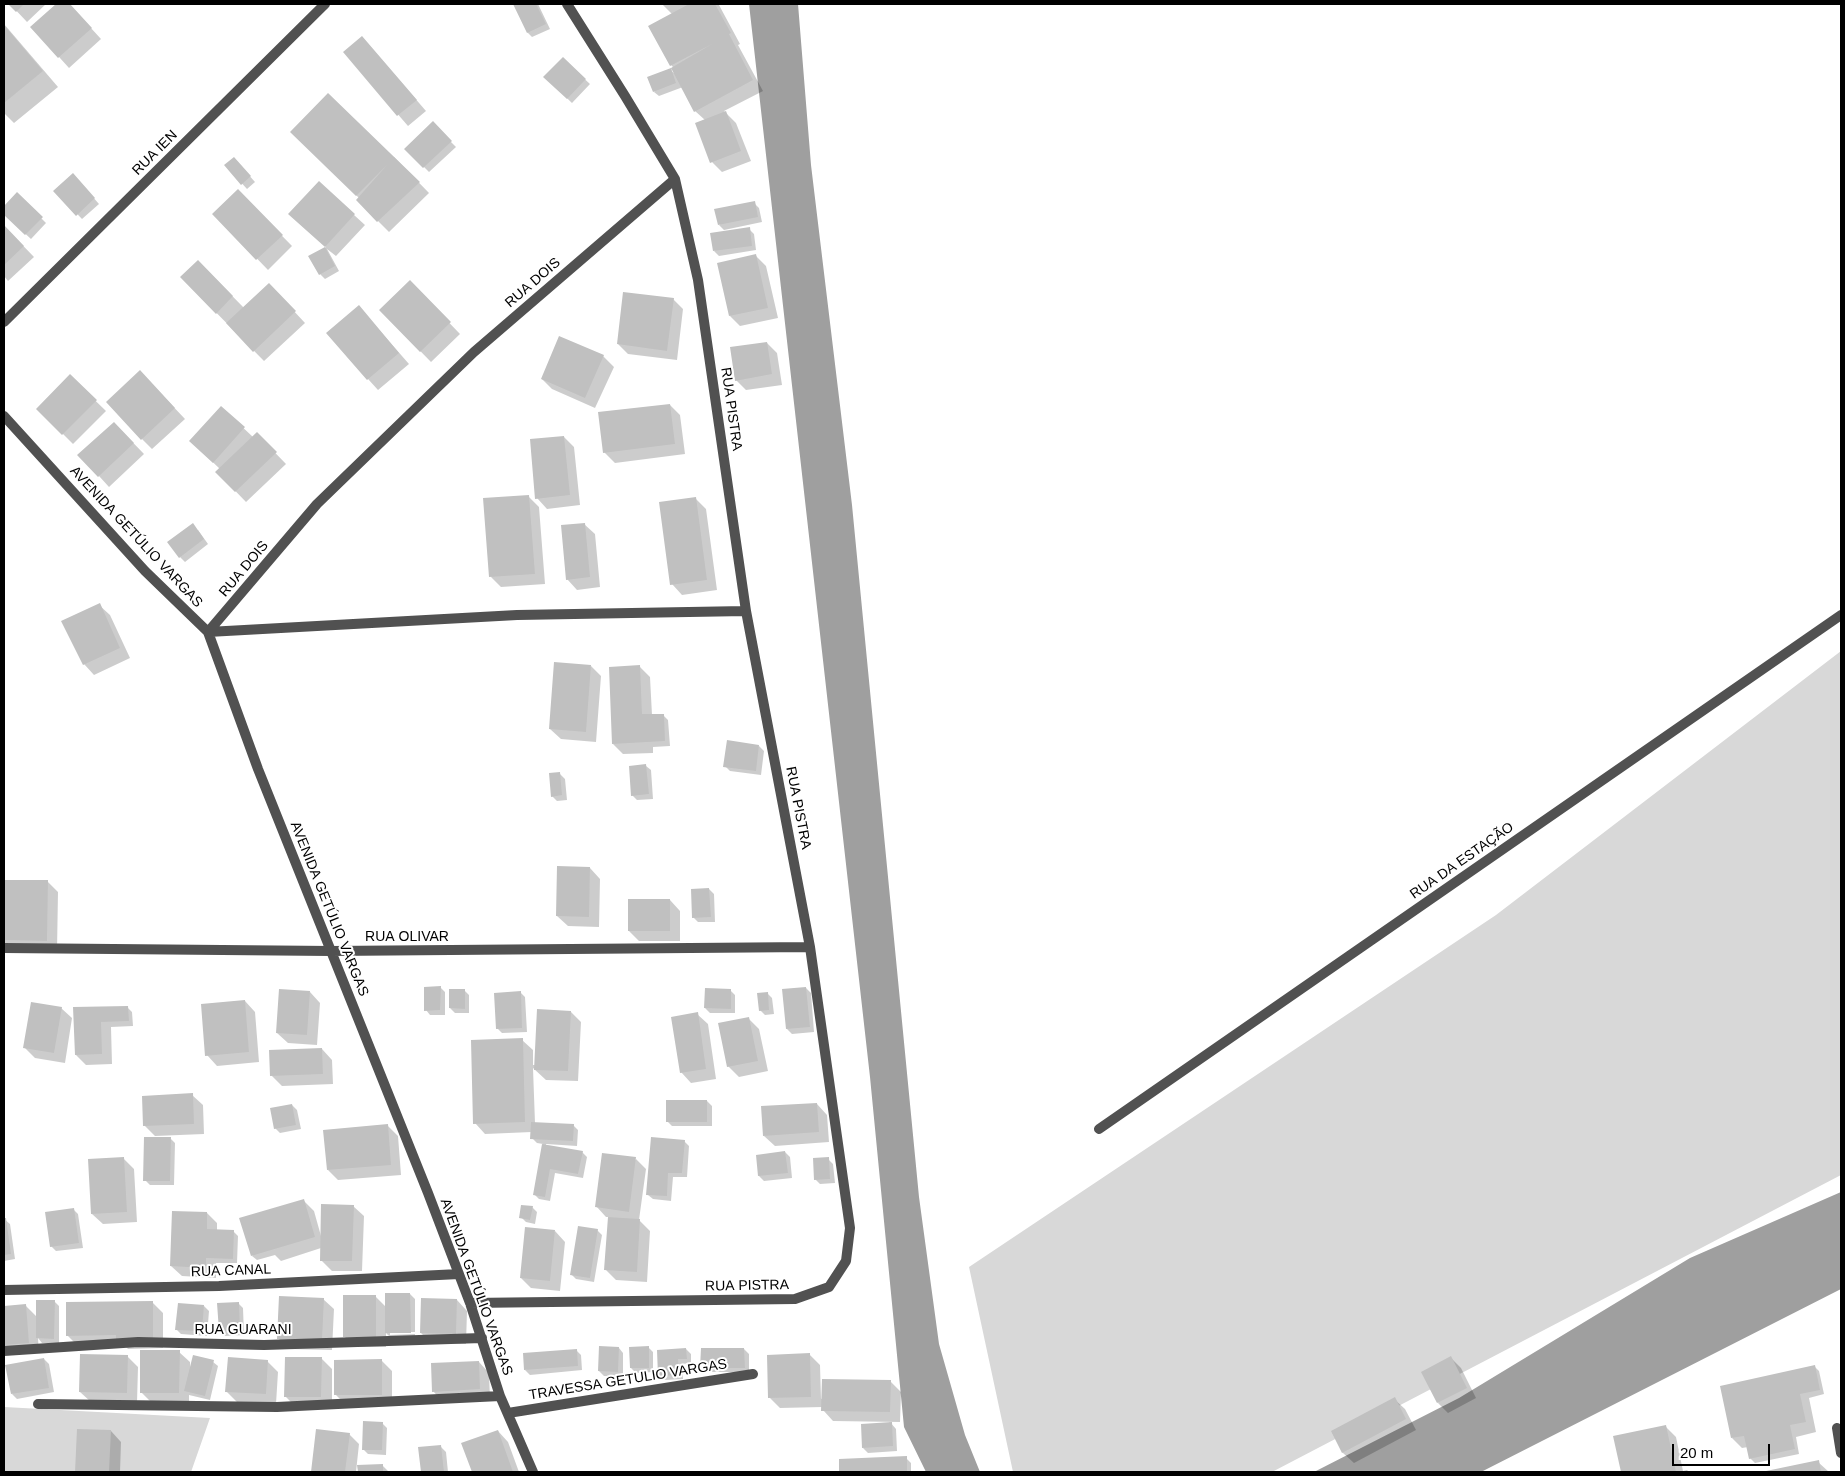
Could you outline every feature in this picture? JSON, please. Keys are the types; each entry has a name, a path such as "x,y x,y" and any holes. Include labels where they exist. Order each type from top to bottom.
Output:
{"street":[{"name":"RUA IEN","path":"4,322 325,4"},
{"name":"RUA PISTRA","path":"470,1303 795,1299 829,1287 846,1261 850,1228 810,947 746,612 698,280 675,179 626,96 567,4"},
{"name":"RUA DOIS","path":"208,632 317,504 474,352 675,179"},
{"name":"AVENIDA GETÚLIO VARGAS","path":"4,416 146,571 208,632 258,769 459,1274 500,1396 533,1472"},
{"path":"208,632 517,615 746,612"},
{"name":"RUA DA ESTAÇÃO","path":"1099,1129 1841,615"},
{"name":"RUA OLIVAR","path":"4,948 331,951 810,947"},
{"name":"RUA CANAL","path":"4,1290 220,1286 459,1274"},
{"name":"RUA GUARANI","path":"4,1351 138,1342 264,1345 482,1338"},
{"name":"TRAVESSA GETULIO VARGAS","path":"508,1413 753,1374"},
{"path":"38,1404 277,1407 500,1396"},
{"path":"1837,1428 1841,1453"}],"shaded area":[{"path":"749,4 798,4 811,165 852,505 919,1197 939,1344 965,1435 980,1472 926,1472 904,1427 870,1077"},
{"path":"1841,651 1841,1175 1272,1472 1013,1472 969,1267 1496,915"},
{"path":"1841,1192 1841,1289 1481,1472 1314,1472 1459,1398 1690,1258"},
{"path":"4,1407 210,1418 191,1472 4,1472"}],"building":[{"path":"8,4 24,4 16,12"},
{"path":"56,4 70,4 92,28 58,58 30,27"},
{"path":"513,4 536,4 546,24 527,33"},
{"path":"689,4 715,4 753,80 694,112 671,68 712,44 670,66 648,26"},
{"path":"4,25 43,71 4,103"},
{"path":"362,36 417,100 397,116 343,52"},
{"path":"563,57 586,79 567,99 543,77"},
{"path":"671,68 676,83 653,92 647,77"},
{"path":"328,93 420,182 377,222 356,200 387,165 356,196 290,132"},
{"path":"726,111 741,151 710,163 695,123"},
{"path":"433,121 452,141 423,168 404,149"},
{"path":"234,157 251,176 241,185 224,165"},
{"path":"73,173 95,198 76,216 53,191"},
{"path":"319,181 355,214 325,247 288,214"},
{"path":"238,189 283,235 256,260 212,214"},
{"path":"17,192 43,217 25,235 4,215 4,206"},
{"path":"755,201 758,217 718,225 714,209"},
{"path":"4,225 24,246 4,265"},
{"path":"750,227 752,246 713,251 710,233"},
{"path":"325,247 335,266 319,275 308,256"},
{"path":"756,254 768,308 729,316 717,263"},
{"path":"198,260 233,296 216,314 180,277"},
{"path":"410,280 451,322 420,352 379,310"},
{"path":"269,283 296,311 253,352 226,323"},
{"path":"623,292 674,298 667,351 617,344"},
{"path":"359,305 399,353 367,380 326,333"},
{"path":"559,336 604,355 585,398 541,379"},
{"path":"767,342 772,374 735,381 730,347"},
{"path":"140,370 175,408 141,440 106,402"},
{"path":"70,374 97,400 62,435 36,409"},
{"path":"670,404 675,444 603,453 598,412"},
{"path":"221,406 245,427 213,463 189,441"},
{"path":"114,422 134,443 98,477 77,455"},
{"path":"257,432 277,452 235,492 215,472"},
{"path":"564,436 570,495 535,499 530,439"},
{"path":"529,495 535,574 489,577 483,498"},
{"path":"696,497 707,580 670,585 659,502"},
{"path":"193,523 204,539 179,558 167,542"},
{"path":"585,523 590,577 566,580 561,525"},
{"path":"100,603 120,648 83,665 61,621"},
{"path":"554,662 591,665 586,732 549,729"},
{"path":"640,665 642,714 664,714 665,741 612,744 609,667"},
{"path":"727,740 759,745 756,771 723,767"},
{"path":"646,764 649,794 631,796 629,766"},
{"path":"560,772 562,795 551,797 549,773"},
{"path":"557,866 590,867 589,917 556,916"},
{"path":"4,880 48,880 47,941 4,940"},
{"path":"709,888 711,917 692,918 691,889"},
{"path":"628,899 670,899 670,931 628,931"},
{"path":"441,986 440,1010 424,1011 424,987"},
{"path":"806,987 810,1027 786,1029 782,989"},
{"path":"705,988 731,989 731,1009 704,1008"},
{"path":"279,989 310,991 307,1035 276,1033"},
{"path":"449,989 465,989 465,1009 449,1008"},
{"path":"521,991 522,1028 496,1029 494,993"},
{"path":"768,992 769,1010 759,1011 757,993"},
{"path":"245,1000 249,1052 205,1056 201,1004"},
{"path":"31,1002 62,1007 54,1053 23,1048"},
{"path":"128,1006 129,1021 101,1022 102,1054 75,1055 73,1007"},
{"path":"537,1009 571,1011 568,1071 534,1070"},
{"path":"698,1012 706,1069 680,1073 671,1017"},
{"path":"749,1017 758,1061 727,1067 718,1023"},
{"path":"523,1038 525,1122 473,1124 471,1040"},
{"path":"322,1048 323,1074 270,1076 269,1050"},
{"path":"193,1093 194,1124 143,1126 142,1096"},
{"path":"666,1100 707,1100 707,1122 666,1122"},
{"path":"817,1103 819,1132 763,1136 761,1106"},
{"path":"292,1104 296,1125 274,1129 270,1108"},
{"path":"531,1122 574,1124 573,1141 530,1139"},
{"path":"388,1124 391,1165 327,1170 323,1130"},
{"path":"144,1137 171,1137 170,1181 143,1181"},
{"path":"651,1137 685,1140 682,1173 668,1173 667,1196 646,1195"},
{"path":"542,1144 583,1151 578,1174 550,1169 545,1197 533,1195"},
{"path":"785,1151 788,1173 758,1176 756,1155"},
{"path":"602,1153 636,1157 629,1212 595,1207"},
{"path":"124,1157 127,1212 91,1214 88,1159"},
{"path":"829,1157 830,1179 814,1180 813,1158"},
{"path":"304,1199 315,1237 251,1256 239,1218"},
{"path":"321,1204 354,1205 352,1261 320,1261"},
{"path":"521,1205 533,1206 530,1220 519,1218"},
{"path":"74,1208 79,1243 50,1247 45,1212"},
{"path":"172,1211 207,1212 207,1229 234,1230 233,1259 206,1258 206,1268 170,1266"},
{"path":"608,1217 640,1219 637,1272 604,1270"},
{"path":"4,1218 6,1218 11,1254 4,1255"},
{"path":"578,1226 598,1229 590,1278 570,1275"},
{"path":"525,1227 555,1230 550,1281 520,1278"},
{"path":"385,1293 410,1293 411,1333 385,1333"},
{"path":"343,1295 376,1295 376,1337 343,1337"},
{"path":"279,1296 324,1298 322,1340 277,1339"},
{"path":"421,1298 457,1299 456,1334 420,1333"},
{"path":"36,1300 55,1300 54,1339 36,1338"},
{"path":"153,1301 153,1338 116,1339 116,1335 66,1336 66,1302"},
{"path":"239,1302 240,1330 219,1331 217,1303"},
{"path":"178,1303 204,1305 202,1331 175,1330"},
{"path":"26,1304 29,1343 4,1345 4,1306"},
{"path":"599,1346 619,1347 618,1372 598,1371"},
{"path":"649,1346 649,1368 630,1368 629,1347"},
{"path":"686,1348 687,1359 678,1359 679,1375 658,1376 657,1350"},
{"path":"701,1348 744,1348 745,1368 700,1368"},
{"path":"577,1349 578,1366 524,1370 523,1353"},
{"path":"140,1350 180,1350 179,1393 140,1393"},
{"path":"810,1353 811,1397 768,1398 767,1355"},
{"path":"80,1354 128,1355 127,1393 79,1392"},
{"path":"193,1355 214,1360 205,1396 184,1391"},
{"path":"1451,1356 1467,1388 1437,1403 1421,1372"},
{"path":"228,1357 268,1360 266,1394 225,1392"},
{"path":"285,1357 322,1357 321,1397 284,1397"},
{"path":"44,1358 49,1388 11,1394 5,1365"},
{"path":"382,1359 382,1395 334,1395 334,1360"},
{"path":"479,1361 480,1389 432,1392 431,1363"},
{"path":"1815,1365 1820,1390 1800,1394 1806,1422 1790,1425 1795,1449 1749,1459 1744,1436 1731,1438 1720,1386"},
{"path":"822,1379 891,1380 890,1412 821,1411"},
{"path":"1395,1397 1406,1419 1342,1453 1331,1431"},
{"path":"363,1421 383,1422 382,1450 362,1450"},
{"path":"892,1422 893,1446 862,1448 861,1424"},
{"path":"1666,1425 1676,1472 1621,1472 1613,1436"},
{"path":"77,1429 111,1430 109,1472 75,1472"},
{"path":"316,1429 350,1433 345,1472 311,1472"},
{"path":"498,1430 513,1472 472,1472 461,1443"},
{"path":"441,1445 444,1472 421,1472 418,1447"},
{"path":"907,1456 907,1472 839,1472 839,1459"},
{"path":"1819,1460 1821,1472 1766,1472 1766,1471"},
{"path":"383,1464 383,1472 358,1472 357,1465"}]}
